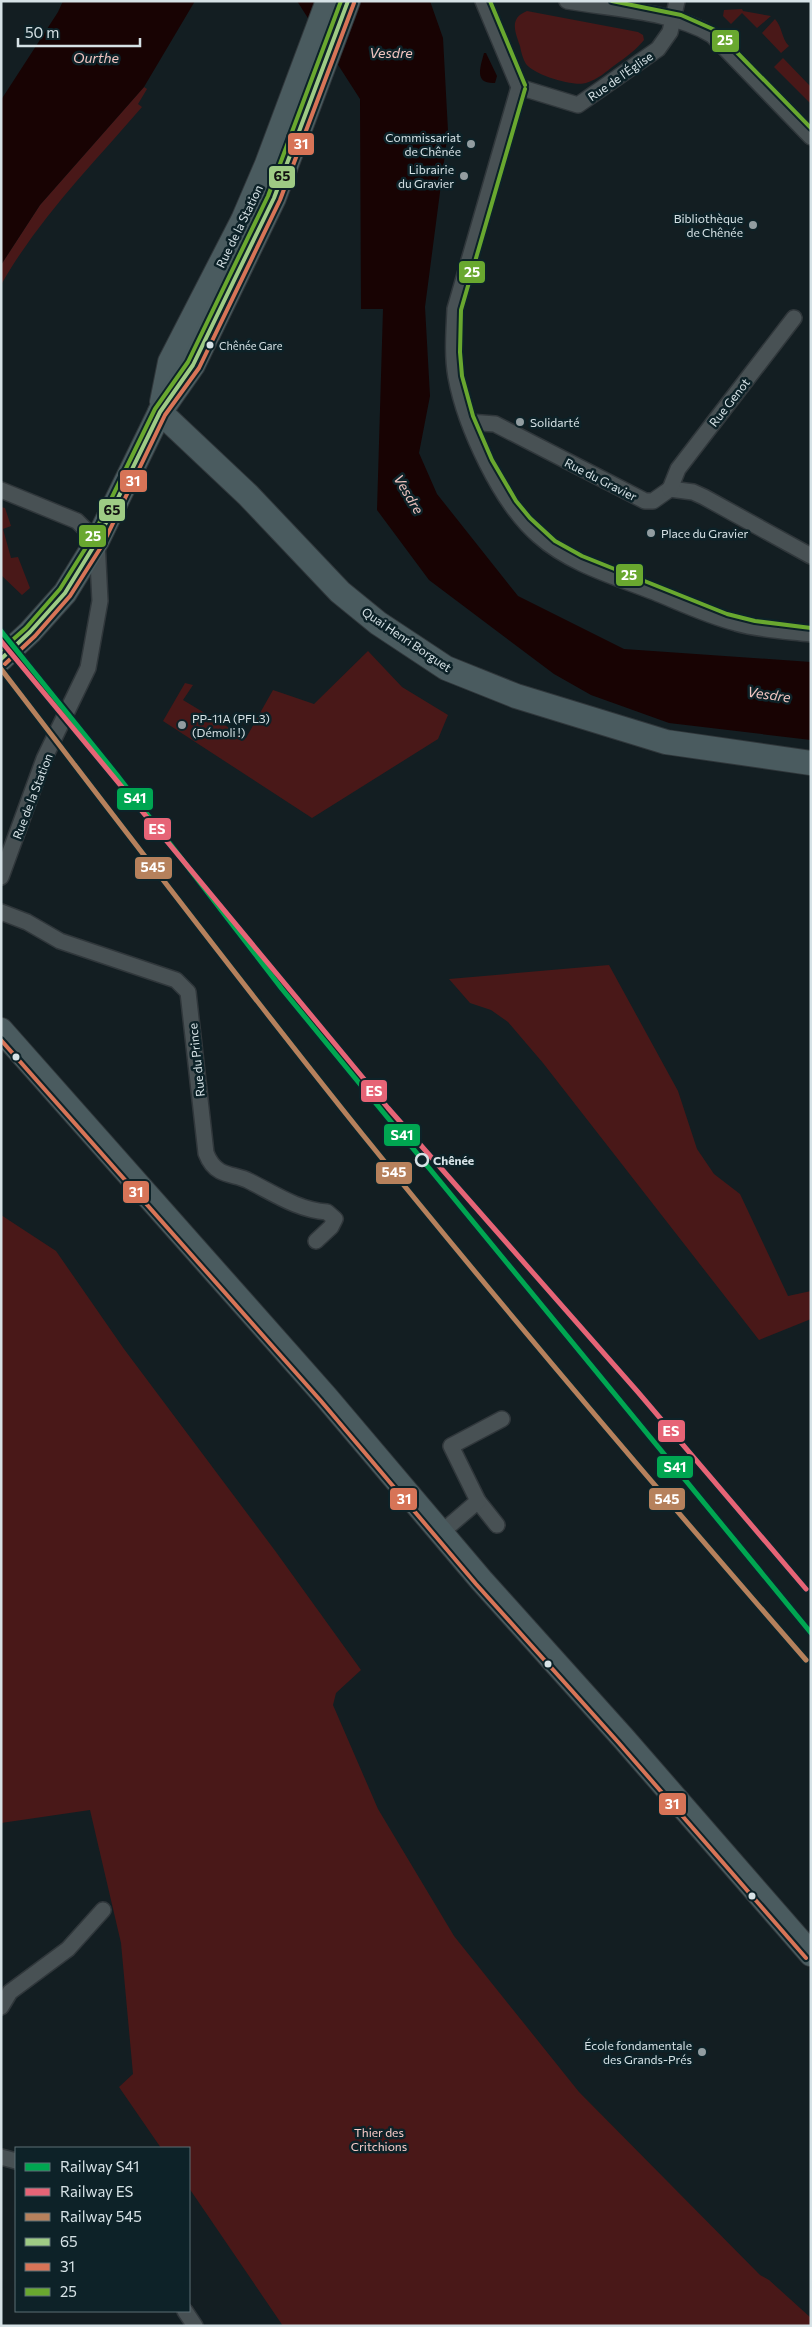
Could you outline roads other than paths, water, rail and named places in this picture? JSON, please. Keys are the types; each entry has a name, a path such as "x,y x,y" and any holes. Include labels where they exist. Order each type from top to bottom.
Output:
{"main road":[{"name":"Rue de la Station","path":"160,412 170,362 243,220 268,164 328,1"},
{"name":"Rue de la Station","path":"97,542 160,412 193,365 274,198 348,1"},
{"name":"Quai Henri Borguet","path":"160,412 248,495 340,592 378,623 446,668 516,696 666,742 811,763"},
{"path":"1,659 30,632 65,593 97,542"},
{"path":"1,1030 326,1397 811,1954"}],"street":[{"path":"483,1 519,86 455,309 453,345 456,376 469,422 499,485 520,518 540,537 558,550 626,581 735,623 811,634"},
{"path":"566,1 698,26 712,34 811,137"},
{"path":"673,20 677,1"},
{"name":"Rue de l'Église","path":"519,86 578,105 658,49 670,32 673,20"},
{"name":"Rue Genot","path":"670,489 678,469 794,318"},
{"name":"Rue du Gravier","path":"469,422 495,424 645,501 653,500 670,489"},
{"path":"670,489 694,492 811,556"},
{"path":"1,490 78,521 97,542"},
{"name":"Rue de la Station","path":"1,877 44,759 88,668 100,601 97,542"},
{"name":"Rue du Prince","path":"1,912 27,922 60,941 176,980 188,992 206,1153 210,1163 220,1171 247,1180 311,1211 327,1212 335,1220 332,1227 316,1241"},
{"path":"497,1525 478,1501 451,1446 502,1419"},
{"path":"442,1532 478,1501"},
{"path":"1,2007 10,1992 68,1948 103,1910"},
{"path":"1,2158 15,2161"},
{"path":"186,2312 195,2326"}],"water":[{"name":"Ourthe","path":"63,1 195,1 144,87 40,205 1,265 1,100 58,12"},
{"name":"Vesdre","path":"297,1 430,1 443,38 448,131 425,307 430,396 419,453 437,494 518,596 624,649 811,662 811,740 669,723 591,695 554,674 429,580 377,510 383,309 361,309 360,99"},
{"path":"484,53 486,53 497,76 495,83 488,83 481,78 480,69"}],"rail line":[{"name":"S41","path":"1,631 117,775 282,989 811,1633"},
{"name":"ES","path":"1,641 388,1108 637,1391 806,1589"},
{"name":"545","path":"1,669 363,1135 582,1400 806,1660"}],"place":[{"name":"Commissariat de Chênée","path":"471,144"},
{"name":"Librairie du Gravier","path":"464,176"},
{"name":"Bibliothèque de Chênée","path":"753,225"},
{"name":"Chênée Gare","path":"210,345"},
{"name":"Solidarté","path":"520,422"},
{"name":"Place du Gravier","path":"651,533"},
{"name":"PP-11A (PFL3) (Démoli !)","path":"182,725"},
{"name":"Chênée","path":"422,1160"},
{"name":"École fondamentale des Grands-Prés","path":"702,2052"}],"park label":[{"name":"Thier des Critchions","path":"379,2139"}]}
